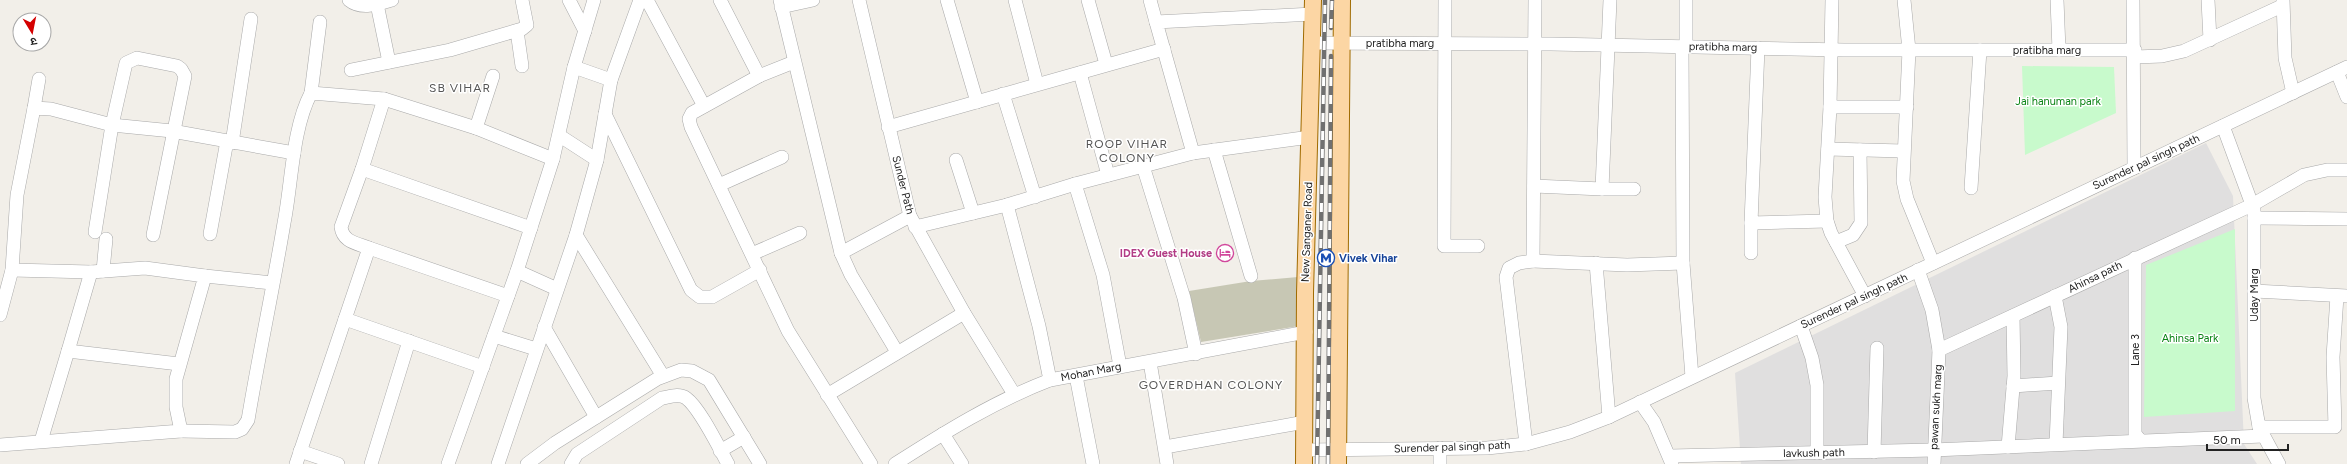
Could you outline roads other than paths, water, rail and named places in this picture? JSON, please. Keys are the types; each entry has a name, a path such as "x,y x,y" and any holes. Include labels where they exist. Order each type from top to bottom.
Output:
{"main road":[{"path":"1338,456 1342,0"},
{"name":"New Sanganer Road","path":"1305,457 1305,293 1313,7"}],"street":[{"path":"349,0 359,5 377,4 392,0"},
{"path":"351,70 450,50 517,31 527,25 522,0"},
{"path":"569,0 585,31"},
{"path":"448,464 517,271 553,159 560,136 574,67 594,0"},
{"path":"498,464 576,235 597,160 611,80 640,0"},
{"path":"647,0 704,106"},
{"path":"720,0 759,76"},
{"path":"813,0 781,4 794,62 841,253 851,276 897,352"},
{"name":"Sunder Path","path":"859,0 888,127 913,221 964,313 1014,394"},
{"path":"947,0 977,102"},
{"path":"1015,0 1037,84"},
{"path":"1088,0 1106,64"},
{"path":"1150,0 1193,153"},
{"path":"1445,0 1444,246 1478,246"},
{"path":"1533,261 1535,0"},
{"path":"1602,189 1610,0"},
{"path":"1686,0 1684,47 1683,263 1692,377"},
{"path":"1832,0 1830,107 1825,198 1827,221 1836,242 1865,296"},
{"path":"1904,0 1908,50 1903,181 1907,200 1933,263"},
{"path":"2057,0 2059,50"},
{"path":"2133,0 2135,53 2134,168"},
{"path":"2208,0 2210,40"},
{"path":"2282,3 2285,58 2293,93"},
{"name":"pratibha marg","path":"1312,43 1535,44 1908,50 2059,50 2135,53 2162,56 2184,51 2210,40 2282,3"},
{"path":"377,4 389,62"},
{"path":"1156,22 1313,7"},
{"path":"210,234 229,142 251,19"},
{"path":"0,446 41,441 181,431 234,432 242,429 248,420 272,283 285,223 294,153 306,102 311,93 320,22"},
{"path":"517,31 522,66"},
{"path":"1751,253 1758,48"},
{"path":"888,127 1080,73 1106,64 1164,49"},
{"path":"1971,188 1980,50"},
{"path":"41,441 68,351 97,271 112,125 126,63 137,58 177,66 181,69 185,76 172,131 153,235"},
{"path":"794,62 759,76 692,113 689,119 691,127 760,270 788,332 871,464"},
{"path":"574,67 611,80"},
{"path":"2342,70 2347,97"},
{"name":"Surender pal singh path","path":"1305,457 1440,448 1487,448 1526,444 1570,432 1609,417 2342,70"},
{"path":"1080,73 1108,175"},
{"path":"476,128 493,76"},
{"path":"1,308 12,270 17,195 39,79"},
{"path":"311,93 384,99 476,128 553,159"},
{"path":"1003,94 1035,197"},
{"path":"384,99 362,169 341,227 342,234 347,240 508,296"},
{"path":"1830,107 1907,107"},
{"path":"34,108 51,109 112,125 172,131 294,153"},
{"path":"605,114 691,290 700,297 712,298 760,270"},
{"name":"Uday Marg","path":"2222,126 2252,205 2254,218 2254,398 2261,431 2279,464"},
{"path":"560,136 597,160"},
{"path":"841,253 913,221 973,213 1007,205 1075,184 1193,153 1310,137"},
{"path":"1828,149 1904,151"},
{"path":"1214,150 1250,276"},
{"path":"1836,242 1853,235 1861,223 1860,150"},
{"path":"719,185 782,157"},
{"path":"956,160 973,213"},
{"path":"1143,166 1184,298 1196,354"},
{"path":"362,169 531,228"},
{"name":"Ahinsa path","path":"1939,350 2252,205 2304,175 2327,170 2347,170"},
{"path":"1075,184 1103,275 1120,366"},
{"path":"1534,186 1634,190"},
{"path":"1007,205 1036,311 1050,380"},
{"path":"2254,218 2347,219"},
{"path":"1751,223 1827,221"},
{"path":"752,254 800,233"},
{"path":"576,235 663,376"},
{"path":"296,464 369,248"},
{"name":"Lane 3","path":"2135,258 2134,434 2140,440"},
{"path":"1526,444 1506,277 1509,268 1519,263 1533,261 1683,263"},
{"path":"1596,263 1609,417"},
{"path":"12,270 97,271 145,268 183,271 205,276 272,283"},
{"name":"pawan sukh marg","path":"1918,270 1932,310 1939,350 1933,450 1934,464"},
{"path":"517,271 557,289"},
{"path":"181,431 176,407 176,379 205,276"},
{"path":"2254,291 2342,296"},
{"path":"2056,296 2061,327 2056,444"},
{"name":"lavkush path","path":"1671,460 1817,453 2008,447 2335,427 2333,357 2342,296"},
{"path":"827,395 964,313"},
{"path":"2008,447 2013,386 2013,316"},
{"path":"345,319 483,367"},
{"path":"1801,326 1812,358 1817,385 1817,453"},
{"path":"544,327 596,417"},
{"name":"Mohan Marg","path":"895,464 943,434 1014,394 1050,380 1120,366 1196,354 1306,332"},
{"path":"494,336 536,349"},
{"path":"371,464 409,341"},
{"path":"1874,452 1877,348"},
{"path":"68,351 179,364"},
{"path":"1150,362 1167,464"},
{"path":"527,464 554,443 596,417 663,376 680,370 692,371 709,380 760,464"},
{"path":"1076,376 1093,464"},
{"path":"2013,386 2058,383"},
{"path":"571,464 577,454 662,398 675,395 685,397 695,408 728,464"},
{"path":"1640,402 1654,422 1671,460"},
{"path":"1164,447 1305,422"},
{"path":"943,434 962,464"},
{"path":"720,451 744,437"},
{"path":"1440,448 1440,464"},
{"path":"300,451 338,464"}],"railway":[{"path":"1317,464 1325,0"},
{"path":"1331,28 1332,0"},
{"path":"1328,464 1331,56"}],"place":[{"name":"IDEX Guest House","path":"1225,253"},
{"name":"Vivek Vihar","path":"1326,258"}],"district":[{"name":"SB VIHAR","path":"460,88"},
{"name":"ROOP VIHAR COLONY","path":"1127,151"},
{"name":"GOVERDHAN COLONY","path":"1211,385"}],"park label":[{"name":"Jai hanuman park","path":"2058,101"},
{"name":"Ahinsa Park","path":"2190,338"}]}
